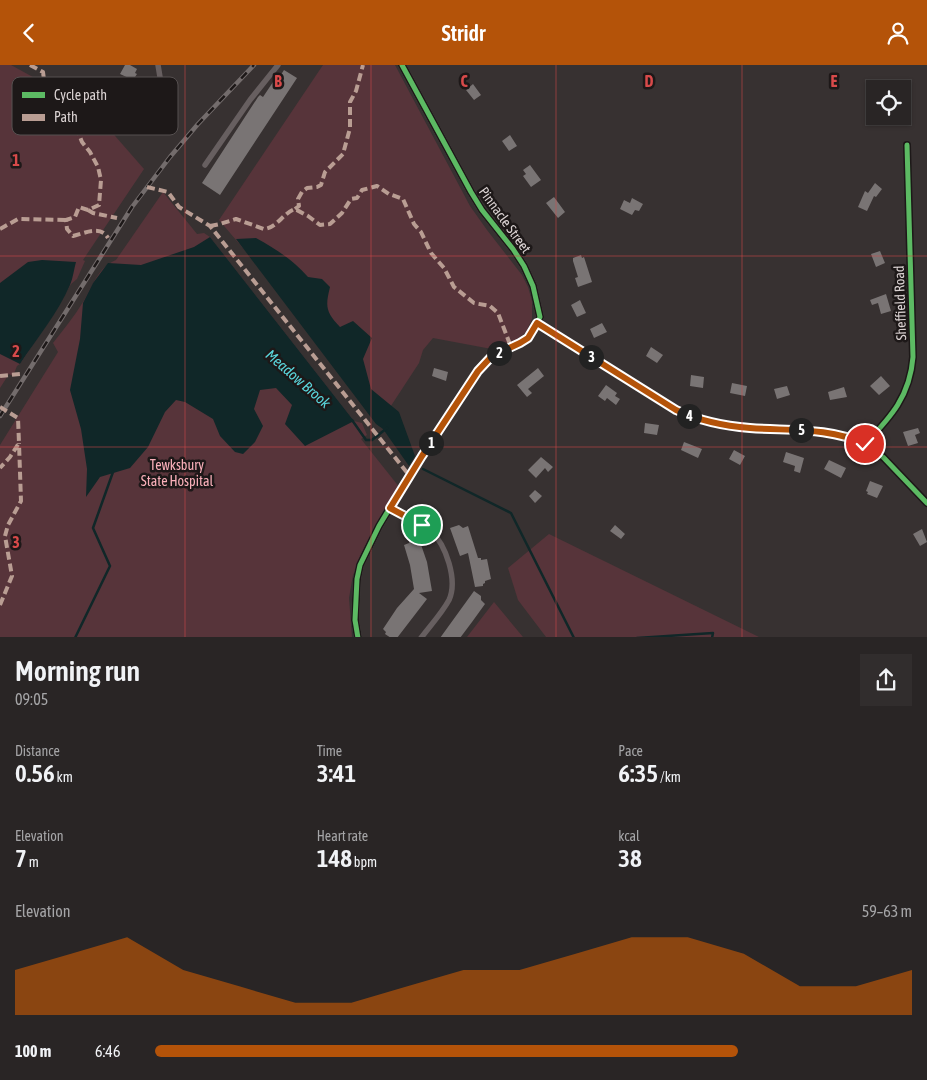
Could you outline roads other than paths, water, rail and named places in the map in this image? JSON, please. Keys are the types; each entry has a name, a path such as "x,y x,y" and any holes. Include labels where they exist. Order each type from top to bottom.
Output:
{"street":[{"path":"158,65 160,77"},
{"path":"205,165 250,100 278,65"},
{"name":"Pinnacle Street","path":"402,65 482,210 524,266 533,286 538,307 540,317 537,323"},
{"name":"Sheffield Road","path":"865,444 888,420 901,401 910,383 912,371 907,145"},
{"path":"358,637 355,619 357,579 360,565 390,508 417,463 478,371 492,356 528,338 537,323 690,417 712,423 750,428 831,433 865,444 895,469 927,503"},
{"path":"390,508 422,525 434,534 451,571 452,585 449,599 421,637"}],"water":[{"path":"210,237 354,421 305,446 285,424 292,405 276,388 260,390 254,409 263,426 255,442 243,454 235,452 220,436 213,419 185,402 176,400 165,412 148,447 130,468 100,477 86,497 87,469 81,429 70,390 80,339 83,303 93,283 108,263 141,265 194,247"},
{"path":"256,238 284,255 308,277 322,279 330,287 327,300 329,313 340,327 353,321 372,338 363,359 371,389 399,412 415,456 409,466 383,429 376,424 236,239"},
{"path":"42,260 76,262 71,282 65,295 20,364 0,354 0,283 28,262"}],"waterway":[{"name":"Meadow Brook","path":"352,420 366,440 372,440 387,428"},
{"name":"Meadow Brook","path":"423,469 511,513 573,637"},
{"path":"75,637 110,566 93,528 113,472"},
{"name":"Meadow Brook","path":"652,637 713,633 712,637"}],"railway":[{"path":"0,416 132,207 198,124 254,65"}],"park label":[{"name":"Tewksbury State Hospital","path":"177,473"}]}
